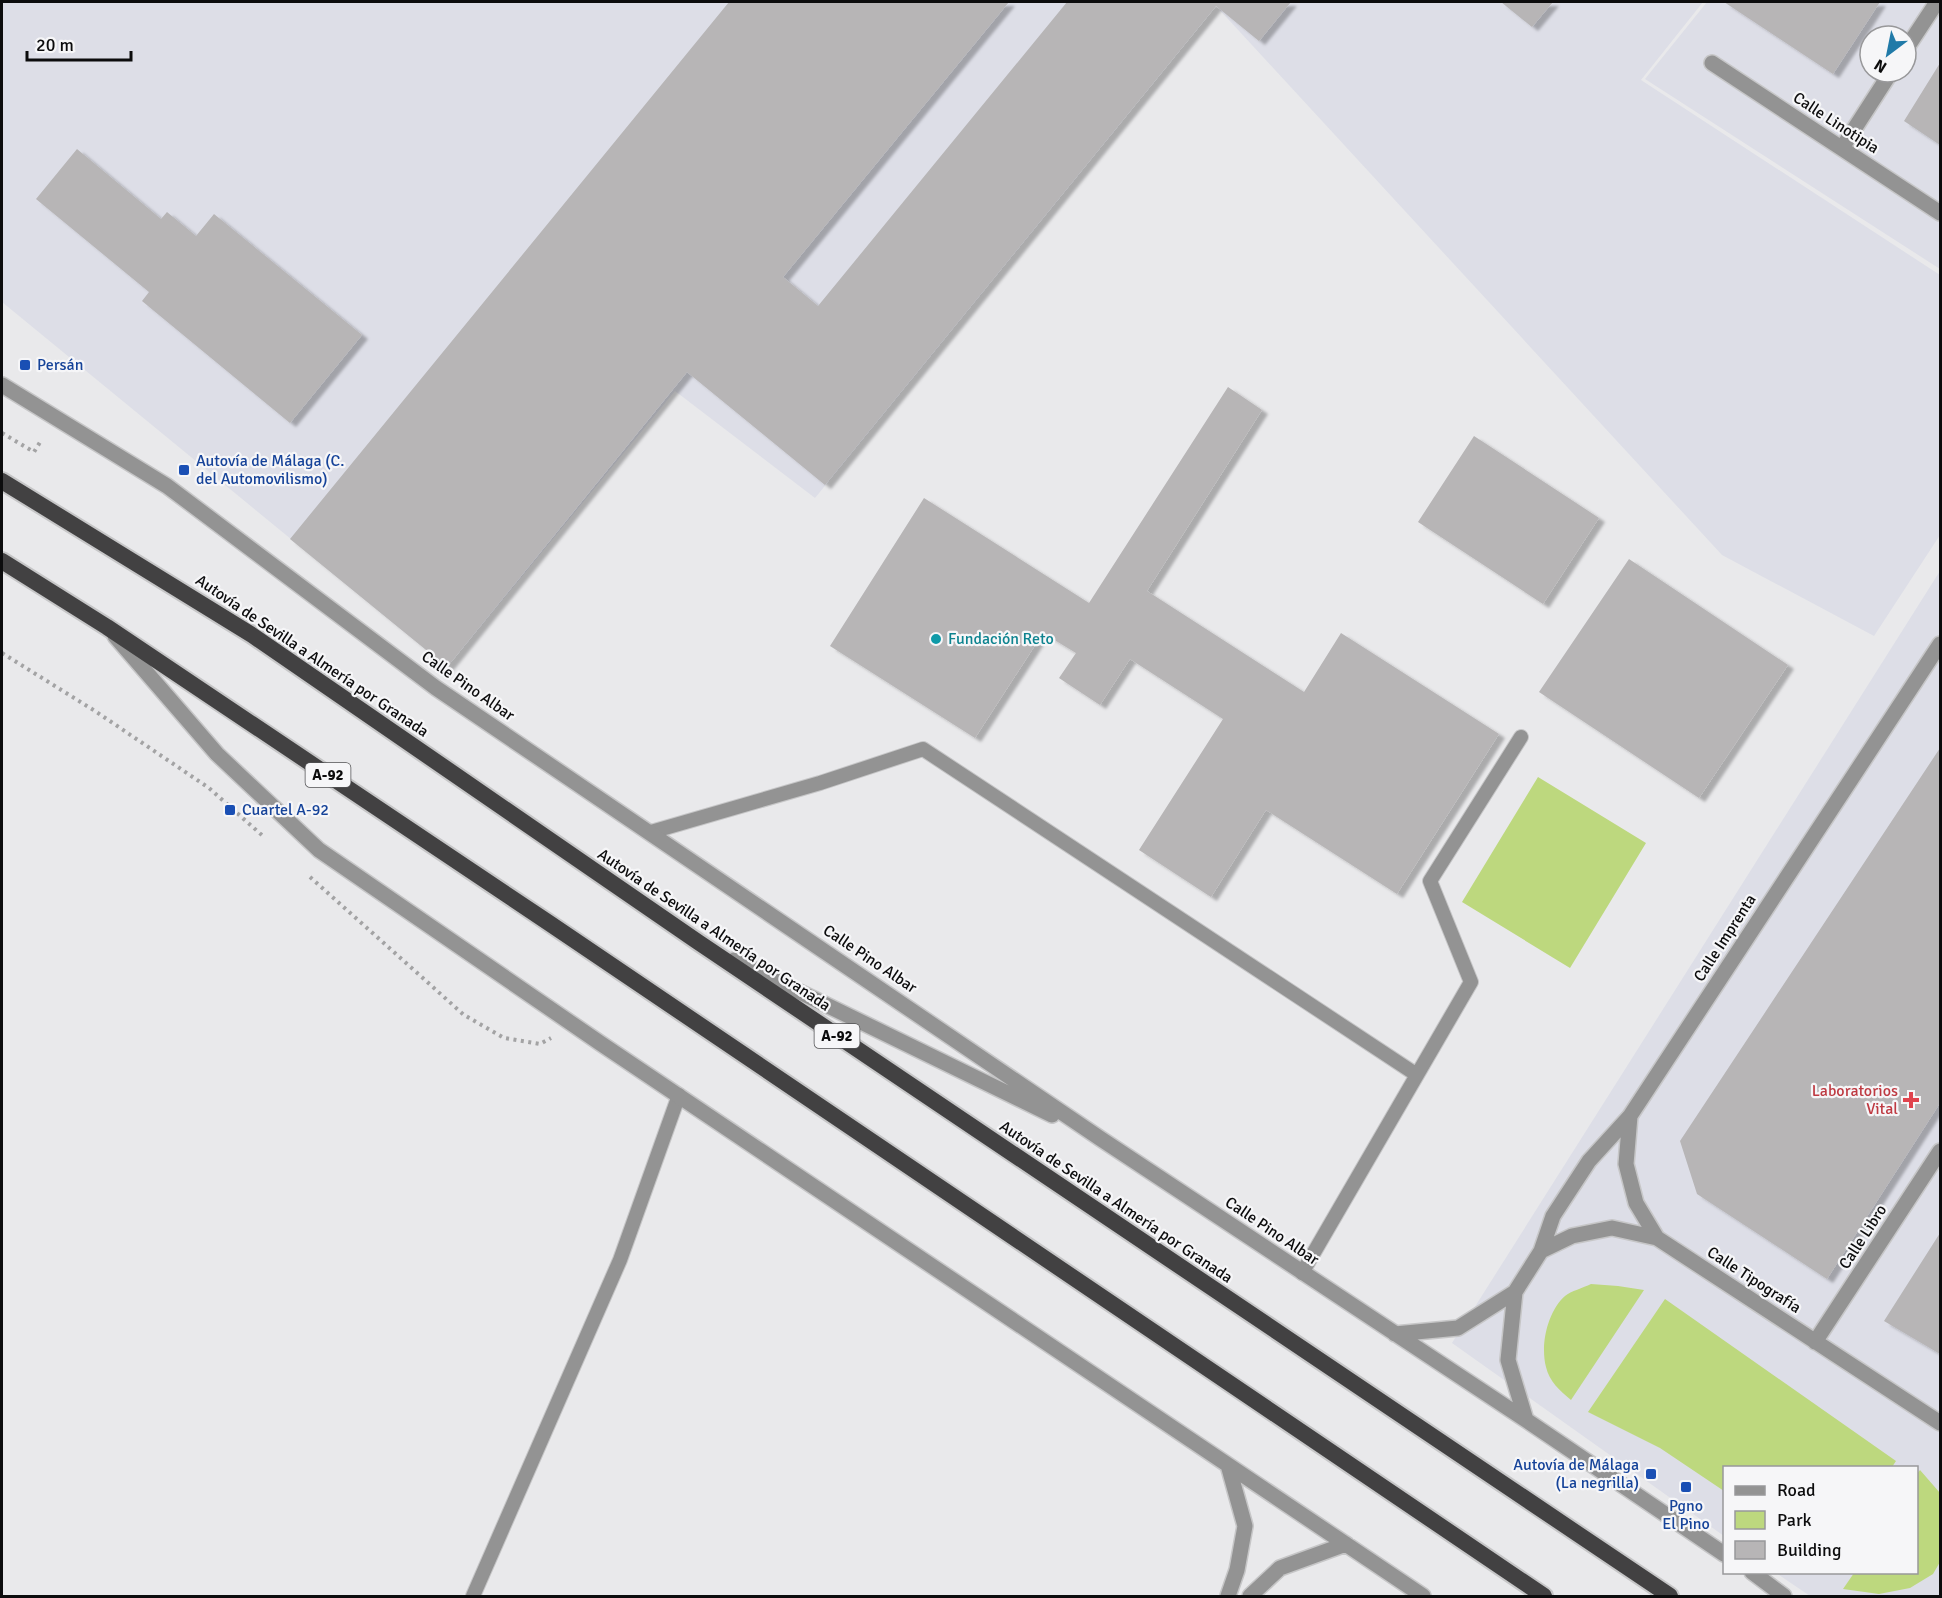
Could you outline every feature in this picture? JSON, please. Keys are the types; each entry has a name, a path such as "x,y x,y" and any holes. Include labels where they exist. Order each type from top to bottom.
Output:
{"highway":[{"name":"Autovía de Sevilla a Almería por Granada","path":"2,480 252,635 698,942 1670,1596"},
{"name":"A-92","path":"2,561 107,627 559,929 1544,1596"}],"street":[{"path":"1918,31 1937,2"},
{"name":"Calle Linotipia","path":"1712,63 1941,213"},
{"path":"1842,148 1883,84"},
{"name":"Calle Pino Albar","path":"2,385 167,486 436,688 1101,1139 1723,1553"},
{"path":"107,627 217,754 319,850 1423,1596"},
{"name":"Calle Imprenta","path":"1395,1334 1458,1328 1515,1292 1541,1251 1553,1216 1589,1161 1630,1116 1941,644"},
{"path":"698,942 1101,1139"},
{"name":"Calle Tipografía","path":"1630,1116 1626,1164 1636,1203 1657,1238 1941,1423"},
{"name":"Calle Libro","path":"1815,1342 1941,1151"},
{"path":"1541,1251 1572,1236 1611,1228 1657,1238"},
{"name":"Calle Imprenta","path":"1515,1292 1508,1360 1526,1420"},
{"path":"1228,1465 1245,1526 1237,1570 1228,1596"},
{"path":"1250,1596 1280,1568 1346,1544"},
{"path":"1757,1576 1784,1596"},
{"path":"1757,1576 1796,1596"}],"lane":[{"path":"1302,1273 1471,982 1430,882 1521,736"},
{"path":"651,832 820,783 923,749 1417,1075"},
{"path":"474,1596 620,1260 679,1095"}],"path":[{"path":"2,433 34,452 42,439 32,433"},
{"path":"2,653 95,711 210,788 270,842"},
{"path":"304,873 464,1015 504,1038 540,1044 575,1025"}],"shaded area":[{"name":"Persán","path":"2,2 1703,2 1641,80 1940,275 1940,535 1874,636 1722,555 1216,6 815,498 675,391 447,667 2,302"},
{"path":"1707,2 1940,2 1940,269 1645,79"},
{"path":"1940,571 1940,1596 1810,1596 1777,1574 1918,1574 1918,1466 1723,1466 1723,1535 1452,1343"}],"green space":[{"path":"1538,777 1646,843 1570,968 1462,902"},
{"path":"1591,1284 1644,1290 1571,1400 1547,1372 1544,1358 1545,1338 1550,1319 1559,1302 1568,1294"},
{"path":"1665,1299 1896,1461 1893,1466 1723,1466 1723,1490 1660,1448 1588,1412"},
{"path":"1920,1470 1940,1493 1940,1562 1933,1574 1910,1588 1879,1594 1843,1589 1853,1574 1918,1574 1918,1472"}],"building":[{"path":"729,2 1009,2 783,277 818,306 1067,2 1291,2 1259,41 1216,6 825,485 687,372 447,667 290,539"},
{"path":"1501,2 1553,2 1532,27"},
{"path":"1724,2 1880,2 1866,24 1858,24 1858,36 1833,74"},
{"path":"1940,63 1940,145 1904,121"},
{"path":"77,149 161,219 167,212 196,236 214,214 362,335 290,423 142,301 149,292 36,199"},
{"name":"Fundación Reto","path":"1228,387 1262,410 1147,591 1304,692 1341,633 1499,734 1397,894 1266,810 1211,897 1139,850 1223,719 1130,659 1100,705 1059,678 1076,653 1043,633 975,738 830,646 924,498 1089,603"},
{"path":"1474,436 1599,518 1543,604 1418,522"},
{"path":"1629,559 1788,665 1699,798 1539,692"},
{"path":"1940,748 1940,1103 1827,1279 1697,1194 1680,1141"},
{"path":"1940,1233 1940,1354 1884,1321"}],"place":[{"name":"Persán","path":"25,365"},
{"name":"Autovía de Málaga (C. del Automovilismo)","path":"184,470"},
{"name":"Fundación Reto","path":"936,639"},
{"name":"Cuartel A-92","path":"230,810"},
{"name":"Laboratorios Vital","path":"1911,1100"},
{"name":"Autovía de Málaga (La negrilla)","path":"1651,1474"},
{"name":"Pgno El Pino","path":"1686,1487"}]}
